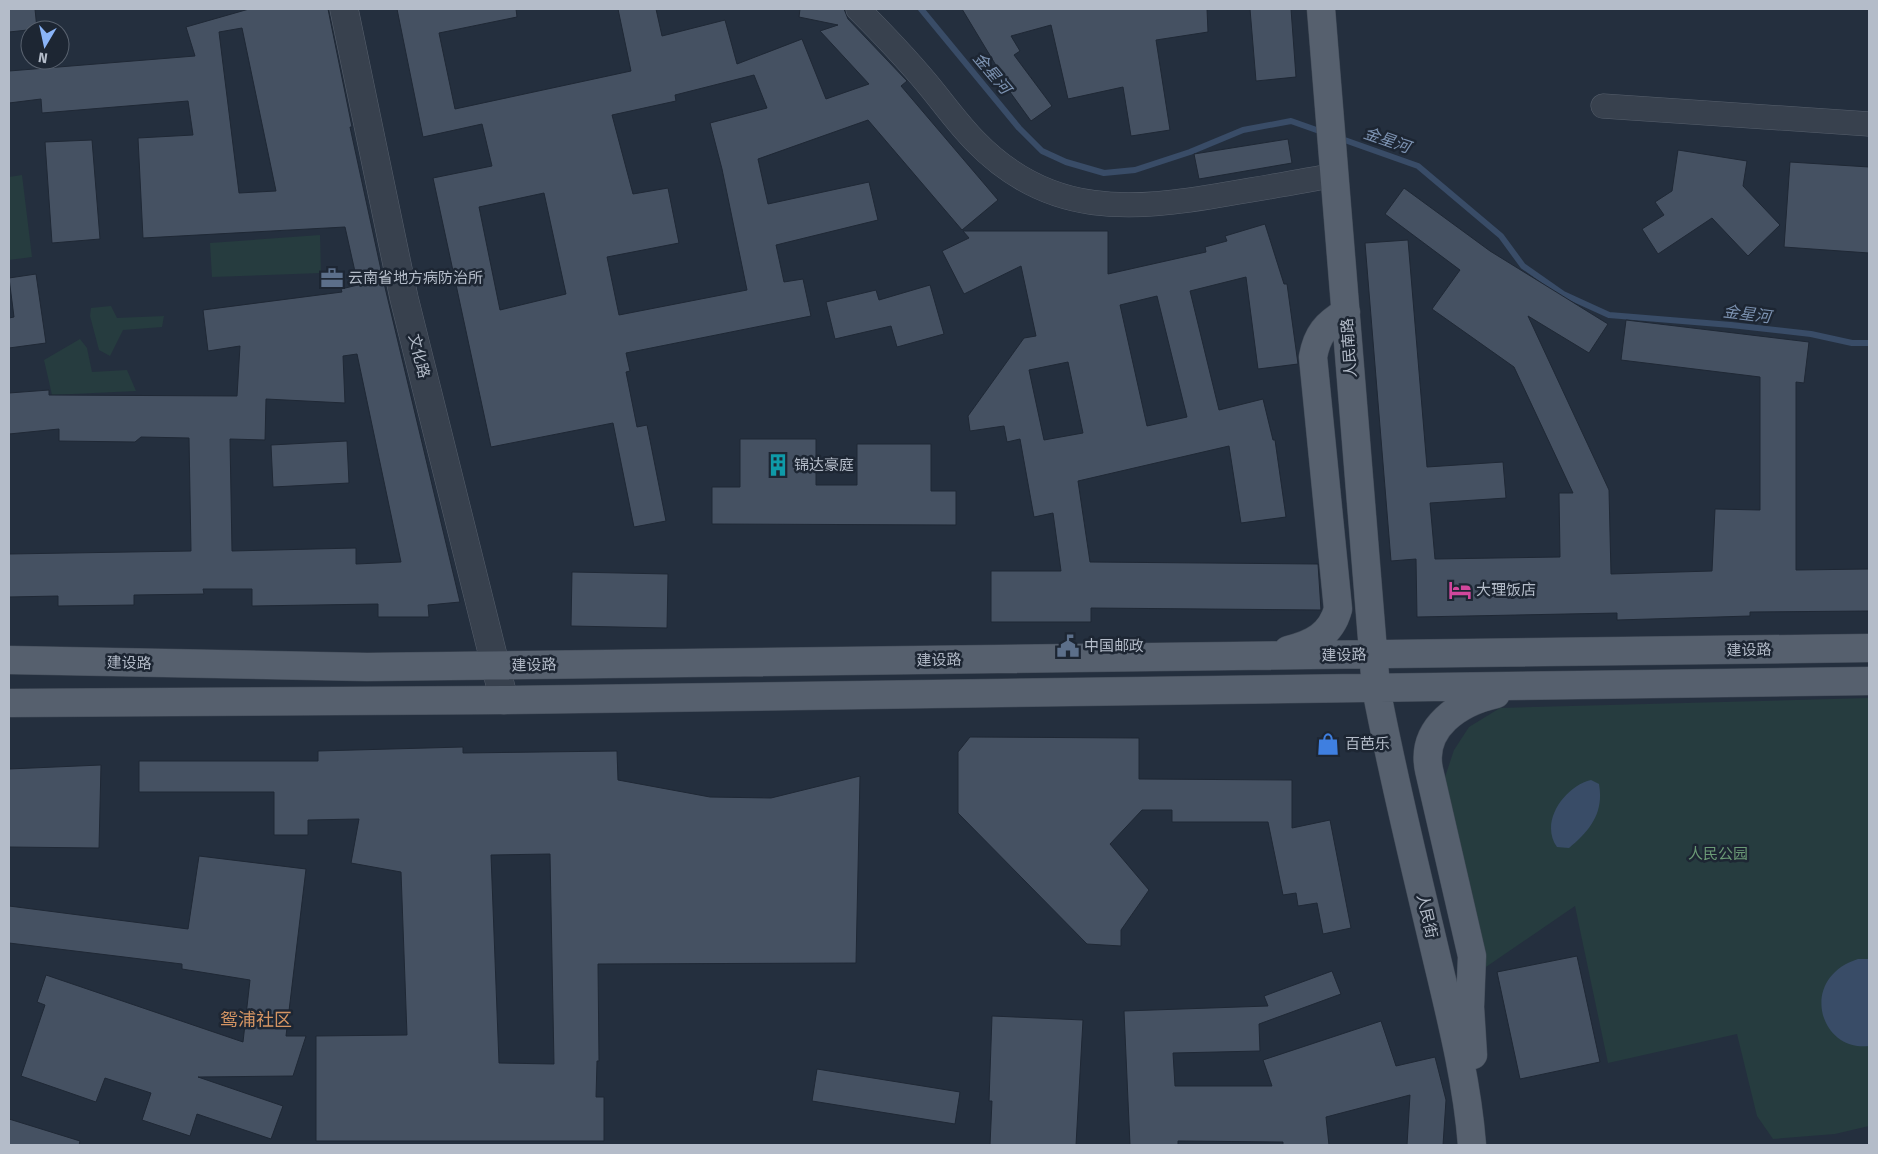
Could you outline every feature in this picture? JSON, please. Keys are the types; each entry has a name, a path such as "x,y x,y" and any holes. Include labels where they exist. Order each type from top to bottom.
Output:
{"main road":[{"name":"人民南路","path":"1321,9 1376,688"},
{"path":"1266,656 1315,641 1330,628 1338,609 1313,357 1323,328 1346,312"},
{"name":"建设路","path":"9,660 367,667 1869,648"},
{"path":"9,703 504,700 1869,681"},
{"path":"1472,1141 1475,1098 1470,1007 1472,956 1429,770 1428,752 1431,739 1441,723 1465,704 1482,697 1536,686"},
{"name":"人民街","path":"1376,688 1389,755 1455,1037 1472,1141"}],"street":[{"name":"文化路","path":"344,9 404,298 497,665 504,700"},
{"path":"858,9 924,80 967,133 990,156 1025,180 1060,196 1103,205 1148,206 1194,200 1334,162"},
{"path":"1604,106 1869,124"}],"green space":[{"path":"22,175 32,257 9,260 9,177"},
{"path":"320,235 321,273 212,277 210,243"},
{"path":"111,306 117,318 164,316 162,327 123,330 110,356 99,350 90,316 91,308"},
{"path":"80,339 87,348 92,372 127,370 136,391 52,395 44,360"},
{"name":"人民公园","path":"1869,698 1869,1126 1835,1134 1773,1139 1757,1116 1737,1034 1608,1063 1575,906 1483,969 1444,780 1454,750 1469,727 1500,708"}],"water":[{"path":"1591,780 1599,784 1600,794 1598,812 1594,820 1584,834 1569,848 1557,847 1552,837 1551,827 1553,816 1558,806 1572,789"},
{"path":"1858,959 1869,959 1869,1046 1852,1045 1838,1038 1828,1026 1822,1012 1822,996 1827,981 1839,968"}],"building":[{"path":"9,9 35,9 36,20 20,20 20,31 9,32"},
{"path":"249,9 328,9 352,127 350,127 383,279 460,602 428,605 429,617 378,617 378,604 252,606 252,589 203,589 204,594 134,595 134,605 58,606 58,596 9,597 9,554 191,551 189,438 141,437 135,442 59,441 59,429 9,434 9,393 49,390 49,395 237,396 240,346 208,351 203,310 342,292 341,289 358,285 345,227 143,238 138,138 193,135 188,101 42,113 41,99 9,103 9,71 70,70 70,66 195,56 186,27","holes":["242,28 276,191 239,193 219,32","357,354 401,562 356,564 356,548 232,551 230,439 265,440 266,399 345,403 343,356"]},
{"path":"397,9 516,9 517,17 439,33 455,109 631,71 618,9 656,9 662,36 725,20 737,64 802,39 826,99 869,84 820,31 838,25 799,17 800,9 844,9 848,19 907,81 901,86 998,200 962,230 868,120 758,159 768,204 869,182 878,220 776,245 784,282 803,279 811,316 626,353 630,371 626,372 637,427 647,425 666,521 634,527 613,423 491,447 433,178 492,166 482,124 423,137","holes":["754,75 767,108 710,123 722,169 747,290 619,315 607,257 679,243 668,188 633,194 612,115 676,101 675,95","544,193 566,294 500,310 479,207"]},
{"path":"962,9 1207,9 1208,32 1156,40 1170,130 1131,136 1123,87 1068,99 1051,25 1011,36 1020,51 1014,55 1052,106 1031,121 997,74 1000,72"},
{"path":"1250,9 1291,9 1296,77 1256,81"},
{"path":"1288,139 1292,163 1199,179 1194,154"},
{"path":"92,140 100,239 52,243 45,142"},
{"path":"1678,150 1747,161 1743,186 1780,225 1748,256 1712,218 1658,254 1642,229 1664,215 1655,202 1672,191"},
{"path":"1790,162 1869,167 1869,253 1784,247"},
{"path":"1404,188 1490,251 1608,324 1589,353 1528,316 1609,490 1611,574 1712,571 1715,509 1760,510 1760,377 1621,360 1626,320 1809,342 1804,383 1796,382 1796,570 1869,569 1869,611 1750,612 1750,616 1617,620 1617,613 1417,617 1416,559 1391,561 1365,243 1408,240 1427,467 1503,462 1506,498 1430,503 1435,559 1560,557 1559,493 1573,493 1514,367 1432,309 1460,270 1385,214"},
{"path":"1265,224 1284,284 1287,284 1298,364 1258,369 1246,277 1190,291 1219,410 1263,399 1273,440 1275,440 1286,517 1241,523 1229,446 1078,481 1090,562 1318,564 1321,610 1091,608 1091,622 991,622 991,571 1061,571 1053,513 1034,517 1020,439 1007,442 1004,426 970,431 968,416 1024,338 1036,336 1021,266 964,294 942,251 969,238 963,231 1108,231 1108,274 1206,252 1205,247 1227,241 1225,236","holes":["1157,296 1187,417 1147,426 1120,305","1068,362 1083,433 1044,440 1029,370"]},
{"path":"36,274 46,343 9,348 9,318 14,317 9,278"},
{"path":"930,285 944,334 897,347 891,326 835,339 826,302 876,290 879,300"},
{"name":"锦达豪庭","path":"740,439 816,439 816,485 857,485 857,444 931,444 931,491 956,491 956,525 712,524 712,487 740,487"},
{"path":"347,441 349,483 273,487 271,445"},
{"path":"572,572 668,574 667,628 571,626"},
{"path":"970,737 1139,738 1139,779 1292,780 1292,828 1330,820 1351,928 1323,934 1317,903 1298,906 1296,893 1283,895 1268,822 1172,822 1172,810 1142,810 1110,844 1149,890 1121,930 1121,946 1087,944 958,813 958,752"},
{"path":"463,747 463,753 617,751 618,780 710,797 771,798 860,776 856,963 598,964 599,1061 597,1061 596,1097 604,1097 604,1141 316,1141 316,1036 407,1035 401,872 351,863 359,819 308,820 308,835 274,835 274,792 139,792 139,761 318,761 318,751","holes":["550,854 554,1064 499,1063 491,855"]},
{"path":"101,765 99,848 9,847 9,769"},
{"path":"199,856 306,869 286,1036 306,1036 293,1076 198,1077 283,1106 271,1139 197,1114 190,1136 142,1120 151,1093 105,1078 96,1102 21,1076 45,1005 37,1002 46,975 243,1042 250,980 182,969 182,964 9,943 9,906 188,929"},
{"path":"1577,956 1600,1062 1520,1079 1497,972"},
{"path":"1332,971 1341,994 1259,1024 1260,1051 1173,1053 1175,1086 1272,1086 1263,1060 1381,1021 1396,1066 1435,1057 1446,1100 1443,1145 1407,1145 1410,1095 1326,1117 1329,1145 1283,1145 1283,1142 1178,1141 1178,1145 1130,1145 1124,1011 1268,1006 1264,996"},
{"path":"992,1016 1083,1020 1076,1145 990,1145 992,1101 989,1101"},
{"path":"817,1069 960,1092 955,1124 812,1101"},
{"path":"9,1119 80,1141 79,1145 9,1145"}],"waterway":[{"name":"金星河","path":"921,9 1019,128 1042,151 1066,162 1104,173 1135,170 1190,152 1243,130 1291,121 1325,133"},
{"name":"金星河","path":"1339,138 1418,166 1501,236 1523,266 1563,294 1609,315 1731,325 1811,334 1852,343 1869,343"}],"place":[{"name":"云南省地方病防治所","path":"332,278"},
{"name":"锦达豪庭","path":"778,465"},
{"name":"大理饭店","path":"1460,590"},
{"name":"中国邮政","path":"1068,646"},
{"name":"百芭乐","path":"1328,744"}],"district":[{"name":"鸳浦社区","path":"256,1020"}]}
